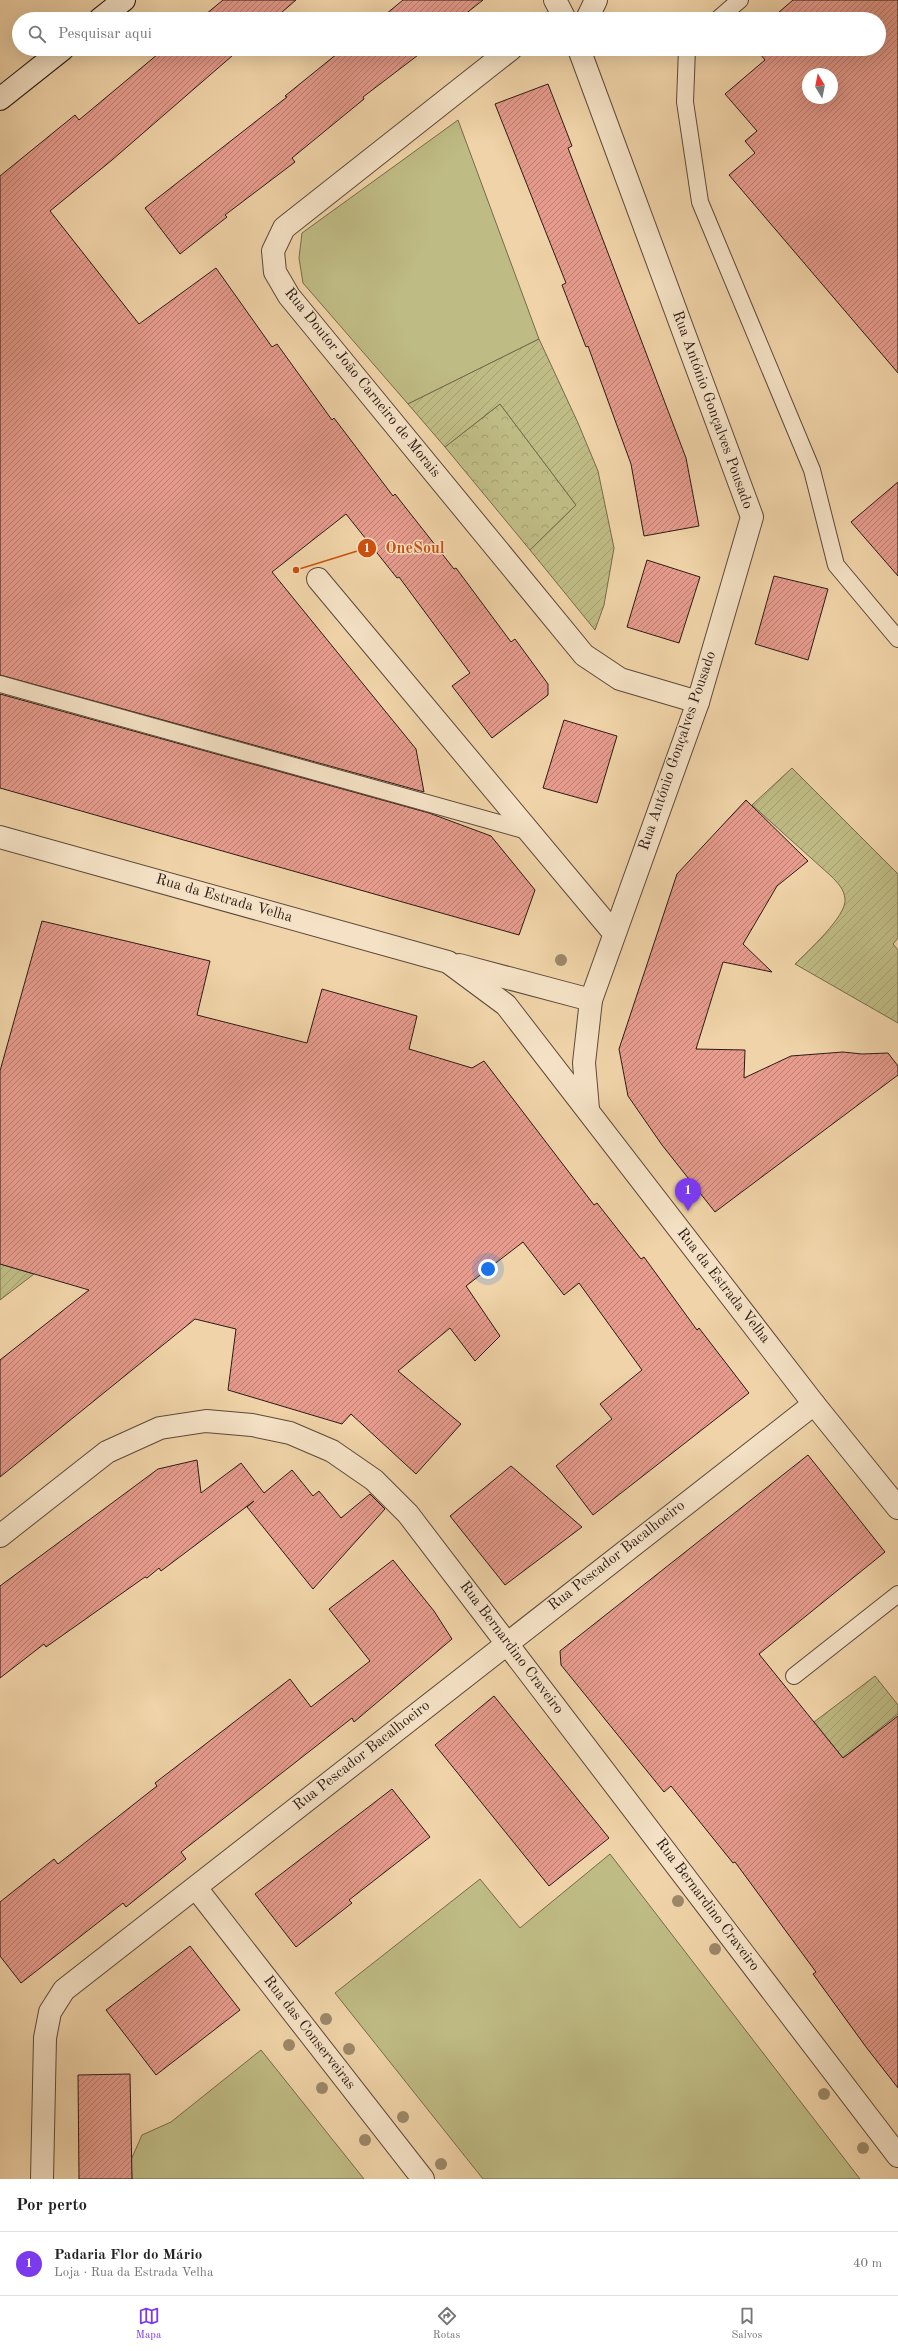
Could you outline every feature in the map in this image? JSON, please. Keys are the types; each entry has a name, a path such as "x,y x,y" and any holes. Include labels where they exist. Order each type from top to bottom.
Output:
{"street":[{"path":"109,12 124,0"},
{"path":"590,12 596,0"},
{"path":"0,100 54,56"},
{"name":"Rua Doutor João Carneiro de Morais","path":"502,56 284,228 273,251 275,272 289,296 584,655 620,679 698,702"},
{"name":"Rua António Gonçalves Pousado","path":"582,56 752,517 698,702 591,1000 584,1063 588,1109"},
{"path":"318,579 614,933"},
{"name":"Rua da Estrada Velha","path":"0,837 448,962 591,1000"},
{"name":"Rua da Estrada Velha","path":"448,962 506,1005 588,1109 814,1404 898,1508"},
{"name":"Rua Pescador Bacalhoeiro","path":"42,2179 45,2038 50,2012 64,1990 196,1888 507,1642 814,1404"},
{"name":"Rua Bernardino Craveiro","path":"0,1536 107,1452 160,1428 206,1421 252,1425 282,1431 332,1451 374,1480 408,1514 898,2156"},
{"name":"Rua das Conserveiras","path":"196,1888 423,2179"}],"lane":[{"path":"726,12 740,0"},
{"path":"687,56 685,102 700,202 812,470 836,565 898,639"},
{"path":"0,684 530,832"},
{"path":"794,1676 898,1594"}],"green space":[{"path":"458,120 539,339 408,404 303,283 299,258 302,233"},
{"path":"539,339 578,423 598,471 614,548 604,605 595,630 530,550 576,505 500,404 445,447 408,404"},
{"path":"500,404 576,505 530,550 445,447"},
{"path":"792,768 898,874 898,938 893,944 898,950 898,1023 795,964 817,943 840,915 845,899 842,889 834,879 752,805"},
{"path":"0,1264 34,1274 0,1300"},
{"path":"875,1676 898,1705 898,1714 843,1758 814,1722"},
{"path":"610,1854 860,2179 483,2179 335,1993 480,1879 520,1928"},
{"path":"261,2050 364,2179 132,2179 131,2160 142,2135 171,2122"}],"building":[{"path":"223,0 296,0 282,12 208,12"},
{"path":"403,0 483,0 468,12 388,12"},
{"path":"793,0 898,0 898,373 729,175 755,153 745,141 757,131 725,94 765,60 762,56 886,56 886,12 779,12"},
{"path":"156,56 232,56 112,160 50,211 139,324 216,268 272,347 277,344 332,420 334,418 393,496 395,494 454,569 456,568 511,642 515,639 548,684 548,695 492,738 452,686 470,673 399,577 397,578 346,514 272,572 416,749 424,792 0,675 0,176 75,115 79,120"},
{"path":"334,56 417,56 363,97 364,99 292,158 295,162 225,215 227,217 180,254 145,208 287,97 285,96"},
{"path":"548,84 572,146 568,148 686,458 699,526 644,536 631,464 588,346 586,347 562,285 566,283 495,104"},
{"path":"898,482 898,576 851,522"},
{"path":"647,560 700,577 679,643 627,627"},
{"path":"774,576 828,589 808,660 755,644"},
{"path":"0,694 429,813 491,836 535,890 519,935 0,788"},
{"path":"564,720 617,736 597,803 543,788"},
{"path":"746,800 808,861 777,886 743,944 772,972 723,962 696,1049 745,1050 744,1078 791,1056 843,1052 862,1054 888,1053 898,1066 898,1075 715,1212 662,1145 628,1096 619,1049 677,874"},
{"path":"42,921 210,961 197,1015 307,1043 322,989 417,1016 409,1049 472,1068 484,1061 594,1205 597,1203 641,1259 644,1257 697,1330 699,1328 749,1393 593,1515 556,1466 612,1419 600,1404 642,1370 579,1283 564,1295 523,1242 466,1286 500,1336 475,1361 450,1328 398,1371 461,1424 416,1474 351,1414 342,1424 228,1390 236,1329 195,1319 0,1477 0,1360 89,1290 0,1264 0,1071"},
{"path":"808,1455 885,1552 759,1654 843,1758 898,1716 898,2088 813,1974 816,1972 735,1862 733,1863 671,1786 664,1792 561,1665 560,1651"},
{"path":"197,1460 201,1493 241,1463 264,1493 292,1470 313,1496 319,1491 341,1518 370,1494 385,1509 313,1589 247,1507 254,1501 161,1571 159,1568 147,1578 145,1577 46,1647 44,1644 0,1678 0,1586 158,1469"},
{"path":"511,1466 582,1527 505,1585 450,1516"},
{"path":"393,1560 434,1611 452,1639 354,1722 352,1718 181,1852 186,1859 126,1907 123,1903 21,1983 0,1956 0,1902 54,1859 58,1864 157,1786 155,1783 290,1679 311,1707 370,1661 329,1609"},
{"path":"494,1696 609,1838 549,1886 435,1745"},
{"path":"392,1789 430,1837 349,1900 352,1903 296,1947 255,1894"},
{"path":"190,1946 240,2010 156,2075 106,2010"},
{"path":"130,2074 132,2179 79,2179 78,2075"}],"place":[{"name":"OneSoul","path":"296,570"},
{"name":"Padaria Flor do Mário","path":"688,1211"}]}
